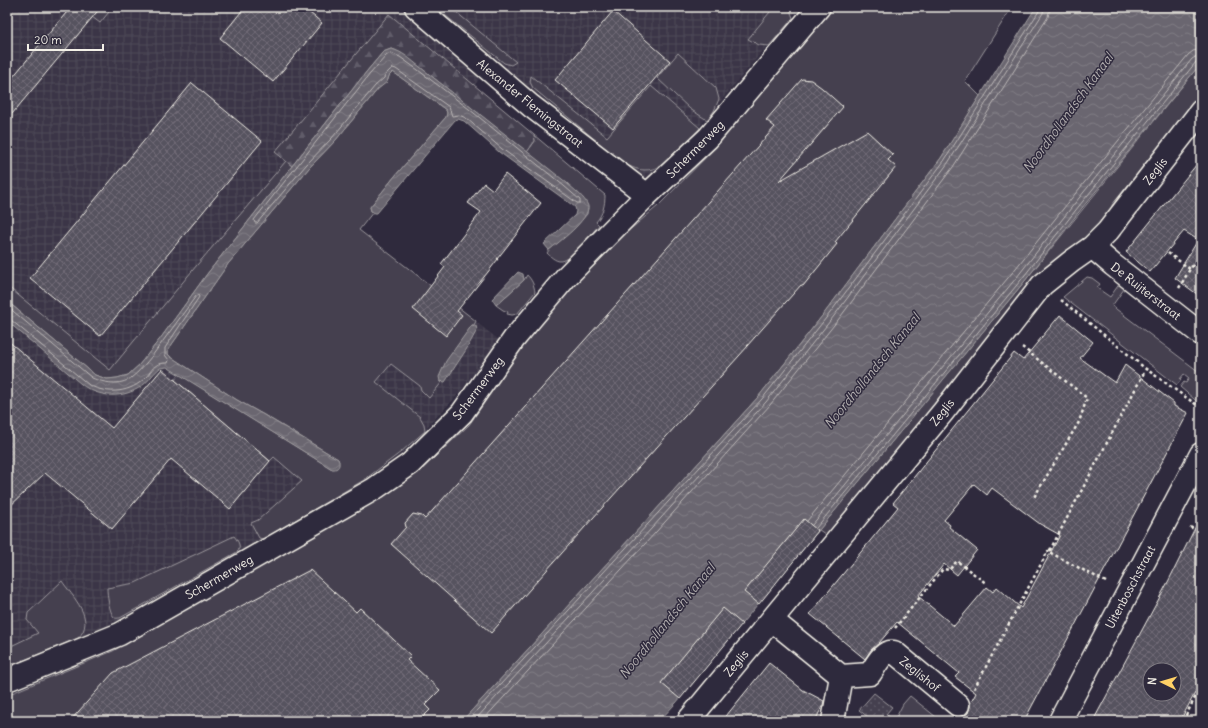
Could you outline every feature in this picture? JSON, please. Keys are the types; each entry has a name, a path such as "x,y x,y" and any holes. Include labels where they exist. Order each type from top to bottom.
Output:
{"street":[{"name":"Alexander Flemingstraat","path":"416,7 531,106 647,195"},
{"name":"Schermerweg","path":"7,680 120,634 374,489 410,464 462,413 514,339 566,277 647,195 708,138 819,7"},
{"name":"Zeglis","path":"688,721 943,412 1042,285 1092,247 1108,232 1201,111"},
{"name":"De Ruijterstraat","path":"1092,247 1201,334"},
{"name":"Uitenboschstraat","path":"1060,721 1201,454"},
{"path":"772,620 841,676 833,721"},
{"name":"Zeglishof","path":"841,676 870,674 885,654 894,652 965,699"}],"path":[{"path":"1168,253 1190,270"},
{"path":"1178,288 1201,255"},
{"path":"1042,285 1146,369 1201,408"},
{"path":"1004,334 1087,398 1079,422 1033,499"},
{"path":"965,699 1048,551 1049,552 1146,369"},
{"path":"1049,552 1112,586 1121,570 1135,578"},
{"path":"889,652 888,637 943,569 949,570 957,561 987,584"},
{"path":"1183,721 1201,686"}],"shaded area":[{"path":"7,7 800,7 678,152 637,192 485,72 359,230 499,340 456,397 402,453 351,489 124,618 7,668"}],"green space":[{"path":"101,7 113,7 100,23 92,17"},
{"path":"435,7 450,7 516,62 511,65 504,63"},
{"path":"774,7 789,7 793,18 769,46 759,45 748,39"},
{"path":"835,7 1012,7 965,81 980,96 941,158 826,311 759,396 462,721 7,721 7,695 113,651 387,494 419,472 469,425 522,348 581,275 620,238 658,206 718,145"},
{"path":"389,14 534,135 535,141 527,152 420,67 395,50 391,49 383,52 292,166 275,152"},
{"path":"678,53 716,88 719,99 714,111 707,120 690,109 657,78"},
{"path":"1201,63 1201,94 1161,144 1158,151 1152,155 1112,205 1115,209 1100,226 1031,284 953,381 830,539 819,530 1024,282"},
{"path":"393,72 446,110 447,113 446,117 370,207 371,211 373,212 359,230 476,321 474,325 472,325 440,381 442,382 429,398 421,390 420,386 391,364 376,382 420,417 424,424 425,431 401,452 364,480 263,539 259,538 251,523 258,520 302,481 274,457 270,461 175,380 179,374 332,469 339,462 338,459 237,400 171,357 168,354 168,350 228,264 309,168 335,141 378,89 388,80 389,76"},
{"path":"531,76 607,137 651,86 700,128 676,155 668,161 653,169 636,169 622,162 533,88 530,82"},
{"path":"534,135 605,195 603,209 596,222 599,225 575,252 564,260 560,261 554,259 547,253 574,229 587,214 588,207 552,172 527,152 535,141"},
{"path":"286,161 292,166 207,274 160,339 139,365 128,375 107,379 95,375 7,301 7,286 110,370"},
{"path":"527,275 534,287 535,292 517,314 507,314 508,312 496,305 524,280"},
{"path":"1087,277 1092,278 1100,284 1097,288 1110,297 1120,283 1124,289 1112,306 1198,371 1201,367 1201,376 1196,385 1201,388 1201,405 1180,387 1184,382 1186,383 1189,378 1184,374 1177,385 1063,297"},
{"path":"234,536 239,546 237,552 120,618 115,618 112,615 107,588 135,583"},
{"path":"62,581 81,608 85,624 83,631 78,638 7,667 7,648 38,633 27,620 28,613"},
{"path":"874,693 892,707 886,714 894,721 873,721 859,710"},
{"path":"910,696 941,721 894,721 903,704"}],"water":[{"name":"Noordhollandsch Kanaal","path":"1036,7 1201,7 1201,63 1082,208 1024,282 676,703 659,721 462,721 759,396 826,311 941,158"},
{"path":"391,49 410,59 567,183 582,197 588,206 584,217 579,224 549,250 544,244 575,215 575,207 499,152 464,121 458,119 455,120 377,213 371,211 370,207 446,117 447,113 446,110 393,72 389,76 387,82 378,89 228,264 168,350 168,354 171,357 237,400 338,459 339,465 337,468 332,469 167,367 160,368 142,386 127,393 111,395 88,389 7,321 7,301 95,375 107,379 128,375 139,365 160,339 207,274 367,71 383,52"},
{"path":"518,272 523,274 524,280 496,305 492,299"},
{"path":"472,325 476,326 477,330 466,350 445,382 440,381 439,377 446,361"}],"building":[{"path":"71,7 101,7 7,120 7,84"},
{"path":"245,7 303,7 322,23 273,82 220,38"},
{"path":"613,11 670,61 613,128 555,80"},
{"path":"802,79 811,80 843,107 779,181 867,131 893,155 888,160 896,167 835,242 837,244 803,286 801,285 491,633 391,544 406,527 405,523 413,514 422,516 425,519 775,127 766,120"},
{"path":"192,83 262,141 100,336 30,278"},
{"path":"1201,159 1201,297 1175,278 1198,240 1184,231 1150,272 1126,252"},
{"path":"505,174 541,203 457,311 462,315 446,336 413,309 445,267 441,264 481,212 468,203 484,183 493,190"},
{"path":"1060,315 1093,342 1080,358 1115,383 1125,365 1174,403 1174,406 1188,413 1024,721 961,721 968,713 970,704 976,693 955,677 959,673 897,622 871,650 865,659 810,614 898,507 893,503 1014,353 1023,360","holes":["974,484 987,495 992,488 1040,524 1060,535 1021,608 997,587 993,592 987,587 954,626 918,596 944,564 957,575 977,550 949,527 950,525 944,520"]},
{"path":"7,340 112,428 162,369 270,461 230,509 171,459 112,529 45,473 7,509"},
{"path":"1201,516 1201,682 1180,721 1093,721 1169,580"},
{"path":"804,519 818,531 759,604 744,592"},
{"path":"310,570 356,612 360,608 411,656 407,660 440,690 425,705 430,710 419,721 70,721 113,673"},
{"path":"723,608 742,624 680,699 661,683"},
{"path":"769,663 803,690 824,701 815,721 722,721"}]}
